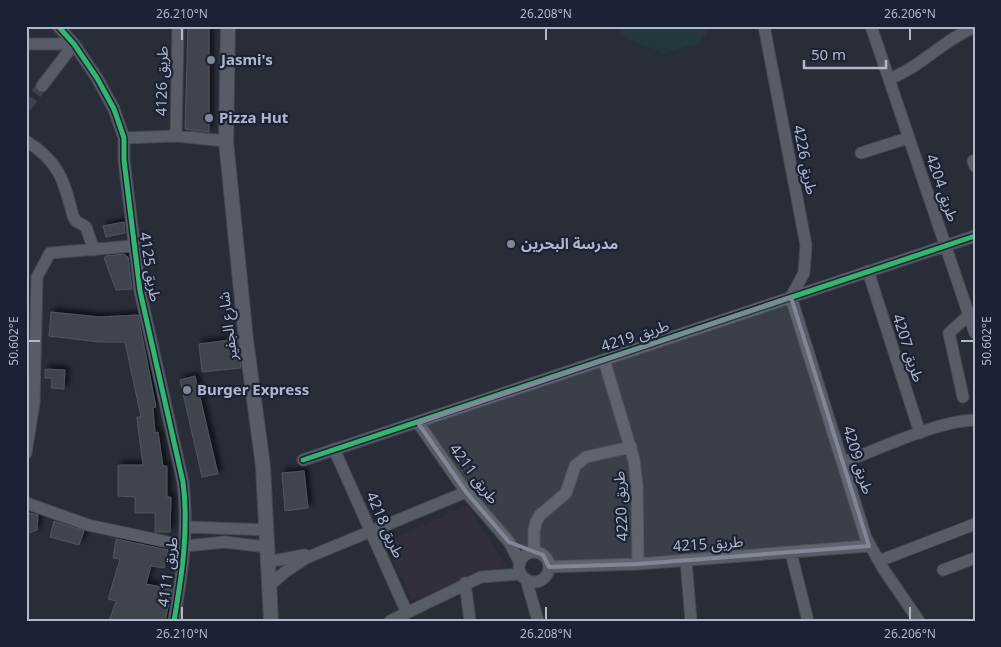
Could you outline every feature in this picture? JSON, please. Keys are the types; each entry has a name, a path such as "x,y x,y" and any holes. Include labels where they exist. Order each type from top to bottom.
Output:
{"street":[{"name":"طريق 4125","path":"58,26 74,44 98,78 114,109 124,138 124,160 133,246 148,329 183,482 187,527"},
{"name":"طريق 4126","path":"176,136 178,26"},
{"name":"شارع الجفير","path":"228,26 226,141 246,340 263,466 271,621"},
{"name":"طريق 4226","path":"764,26 806,245 804,273 791,298"},
{"name":"طريق 4204","path":"871,26 946,245 970,300 969,314 975,334"},
{"path":"889,79 904,74 948,40 975,26"},
{"path":"26,44 74,44"},
{"path":"42,86 74,44"},
{"name":"طريق 4126","path":"124,138 176,136 226,141"},
{"path":"861,153 908,138"},
{"path":"26,141 49,158 62,177 73,216 76,221 86,227 94,250"},
{"name":"طريق 4219","path":"303,460 975,236"},
{"path":"26,453 34,403 31,325 37,278 50,253 133,246"},
{"name":"طريق 4207","path":"868,271 920,433"},
{"name":"طريق 4209","path":"791,298 870,546 919,621"},
{"path":"963,397 949,333 969,314"},
{"name":"طريق 4220","path":"604,360 631,447 637,486 638,564"},
{"path":"844,462 920,433 961,421 975,420"},
{"name":"طريق 4211","path":"418,423 466,492 509,542 522,572 537,616"},
{"name":"طريق 4220","path":"532,552 536,522 540,515 566,493 575,466 586,457 631,447"},
{"name":"طريق 4218","path":"334,449 407,613"},
{"path":"269,586 293,565 319,552 372,532 466,492"},
{"name":"طريق 4111","path":"26,502 88,525 186,546 225,542 267,554 319,552"},
{"path":"879,561 975,524"},
{"name":"طريق 4111","path":"174,621 186,546 187,527 226,530 266,530"},
{"path":"225,542 226,530"},
{"name":"طريق 4211","path":"509,542 532,552"},
{"name":"طريق 4215","path":"549,567 638,564 870,546"},
{"path":"390,621 465,583 493,575 522,572 534,582 542,580 549,567 543,555 532,552 524,556 522,572"},
{"path":"791,553 808,621"},
{"path":"943,570 975,558"},
{"path":"686,560 691,621"},
{"name":"طريق 4211","path":"537,616 536,598 542,580"},
{"path":"465,583 470,621"}],"highlighted area":[{"path":"791,297 869,546 638,564 549,567 543,555 509,542 466,492 418,423"}],"shaded area":[{"path":"614,26 712,26 699,43 664,53 627,39"},
{"path":"467,505 506,566 412,600 387,542"}],"building":[{"path":"188,26 209,26 209,132 185,129"},
{"path":"124,222 125,233 106,237 103,226"},
{"path":"124,254 128,257 132,289 116,290 104,258 106,256"},
{"path":"51,312 99,317 138,315 156,407 153,408 155,433 158,432 163,466 167,466 167,497 171,497 170,532 155,532 155,513 135,513 135,497 118,496 118,465 143,465 137,417 141,417 125,342 99,342 49,336"},
{"path":"237,339 241,368 202,372 199,344"},
{"path":"45,369 65,370 64,389 51,388 52,378 45,378"},
{"path":"195,376 218,474 202,477 180,380"},
{"path":"304,471 308,508 285,511 282,473"},
{"path":"26,512 38,515 37,530 26,534"},
{"path":"54,521 84,531 79,545 50,537"},
{"path":"116,539 168,550 164,568 151,566 146,584 172,589 165,621 109,621 116,601 108,599 120,559 113,558"}],"tunnel":[{"path":"26,107 42,86"}],"cycle path":[{"path":"58,26 74,44 97,78 114,109 124,138 124,160 140,291 183,482 185,500 185,535 182,569 174,621"},
{"path":"303,460 975,236"}],"place":[{"name":"Jasmi's","path":"211,60"},
{"name":"Pizza Hut","path":"209,118"},
{"name":"مدرسة البحرين","path":"511,244"},
{"name":"Burger Express","path":"187,390"}]}
